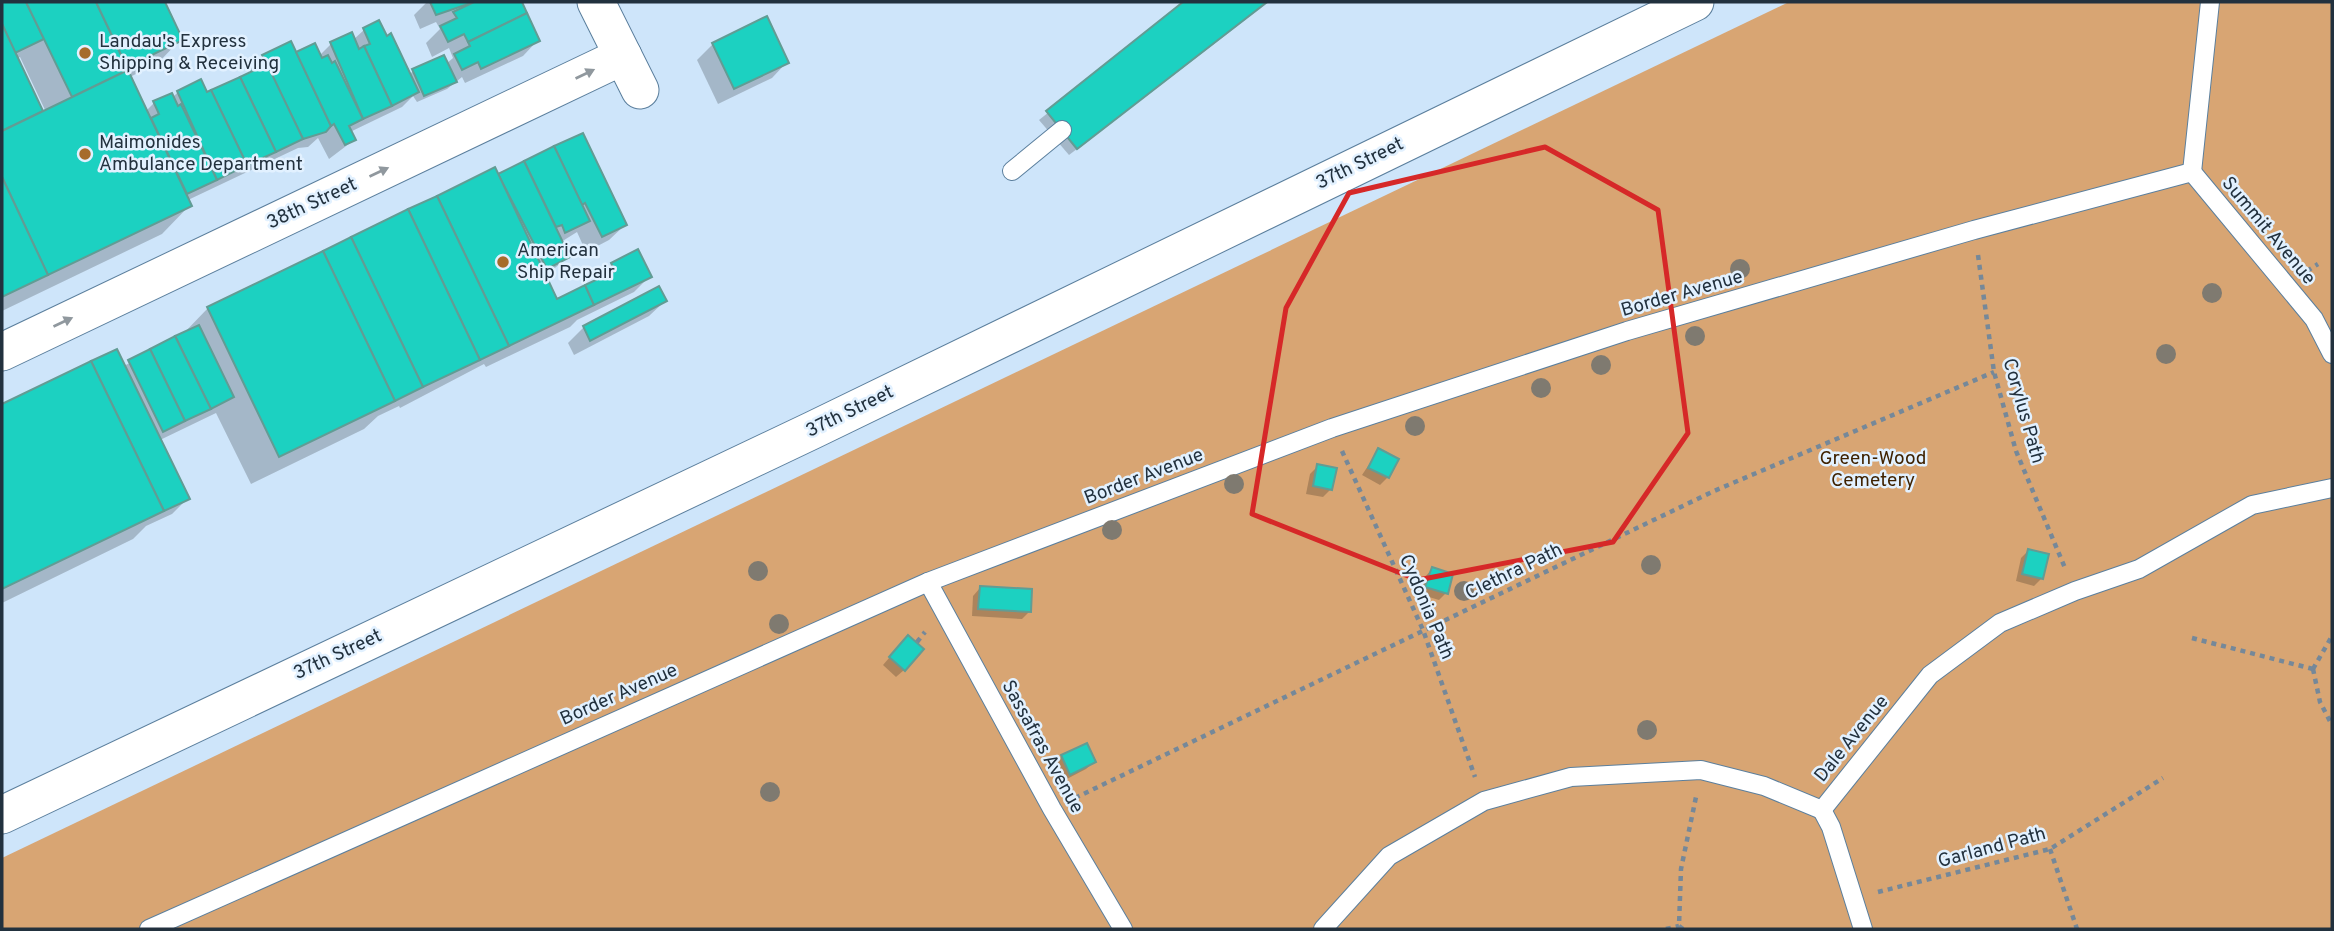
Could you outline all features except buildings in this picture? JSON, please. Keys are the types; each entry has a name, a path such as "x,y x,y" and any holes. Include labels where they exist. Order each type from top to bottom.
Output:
{"street":[{"path":"596,2 640,90"},
{"name":"37th Street","path":"2,815 813,430 1695,2"},
{"name":"38th Street","path":"2,352 623,55"}],"lane":[{"path":"2192,172 2210,2"},
{"path":"1012,171 1062,130"},
{"name":"Border Avenue","path":"149,929 928,582 1332,428 1628,331 1974,230 2192,172"},
{"name":"Summit Avenue","path":"2192,172 2314,319 2332,354"},
{"name":"Dale Avenue","path":"1322,929 1389,856 1484,801 1571,777 1701,770 1764,786 1822,810 1930,675 2000,623 2075,591 2139,569 2252,505 2332,488"},
{"name":"Sassafras Avenue","path":"928,582 1052,809 1123,929"},
{"path":"1822,810 1831,827 1863,929"}],"path":[{"name":"Corylus Path","path":"1974,230 1994,372 2016,451 2075,591"},
{"name":"Clethra Path","path":"1052,809 1714,491 1994,372"},
{"name":"Cydonia Path","path":"1332,428 1423,631 1484,801"},
{"path":"2332,636 2313,669 2320,702 2332,726"},
{"path":"2192,638 2313,669"},
{"path":"1666,929 1681,928 1681,869 1701,770"},
{"name":"Garland Path","path":"1853,898 2050,849 2163,778"},
{"path":"2050,849 2077,929"}],"highlighted area":[{"path":"1545,147 1658,210 1688,433 1613,542 1418,580 1252,514 1286,308 1349,193"}],"green space":[{"name":"Green-Wood Cemetery","path":"1789,2 2332,2 2332,929 2,929 2,858"}],"place":[{"name":"Landau's Express Shipping & Receiving","path":"85,53"},
{"name":"Maimonides Ambulance Department","path":"85,154"},
{"name":"American Ship Repair","path":"503,262"}]}
